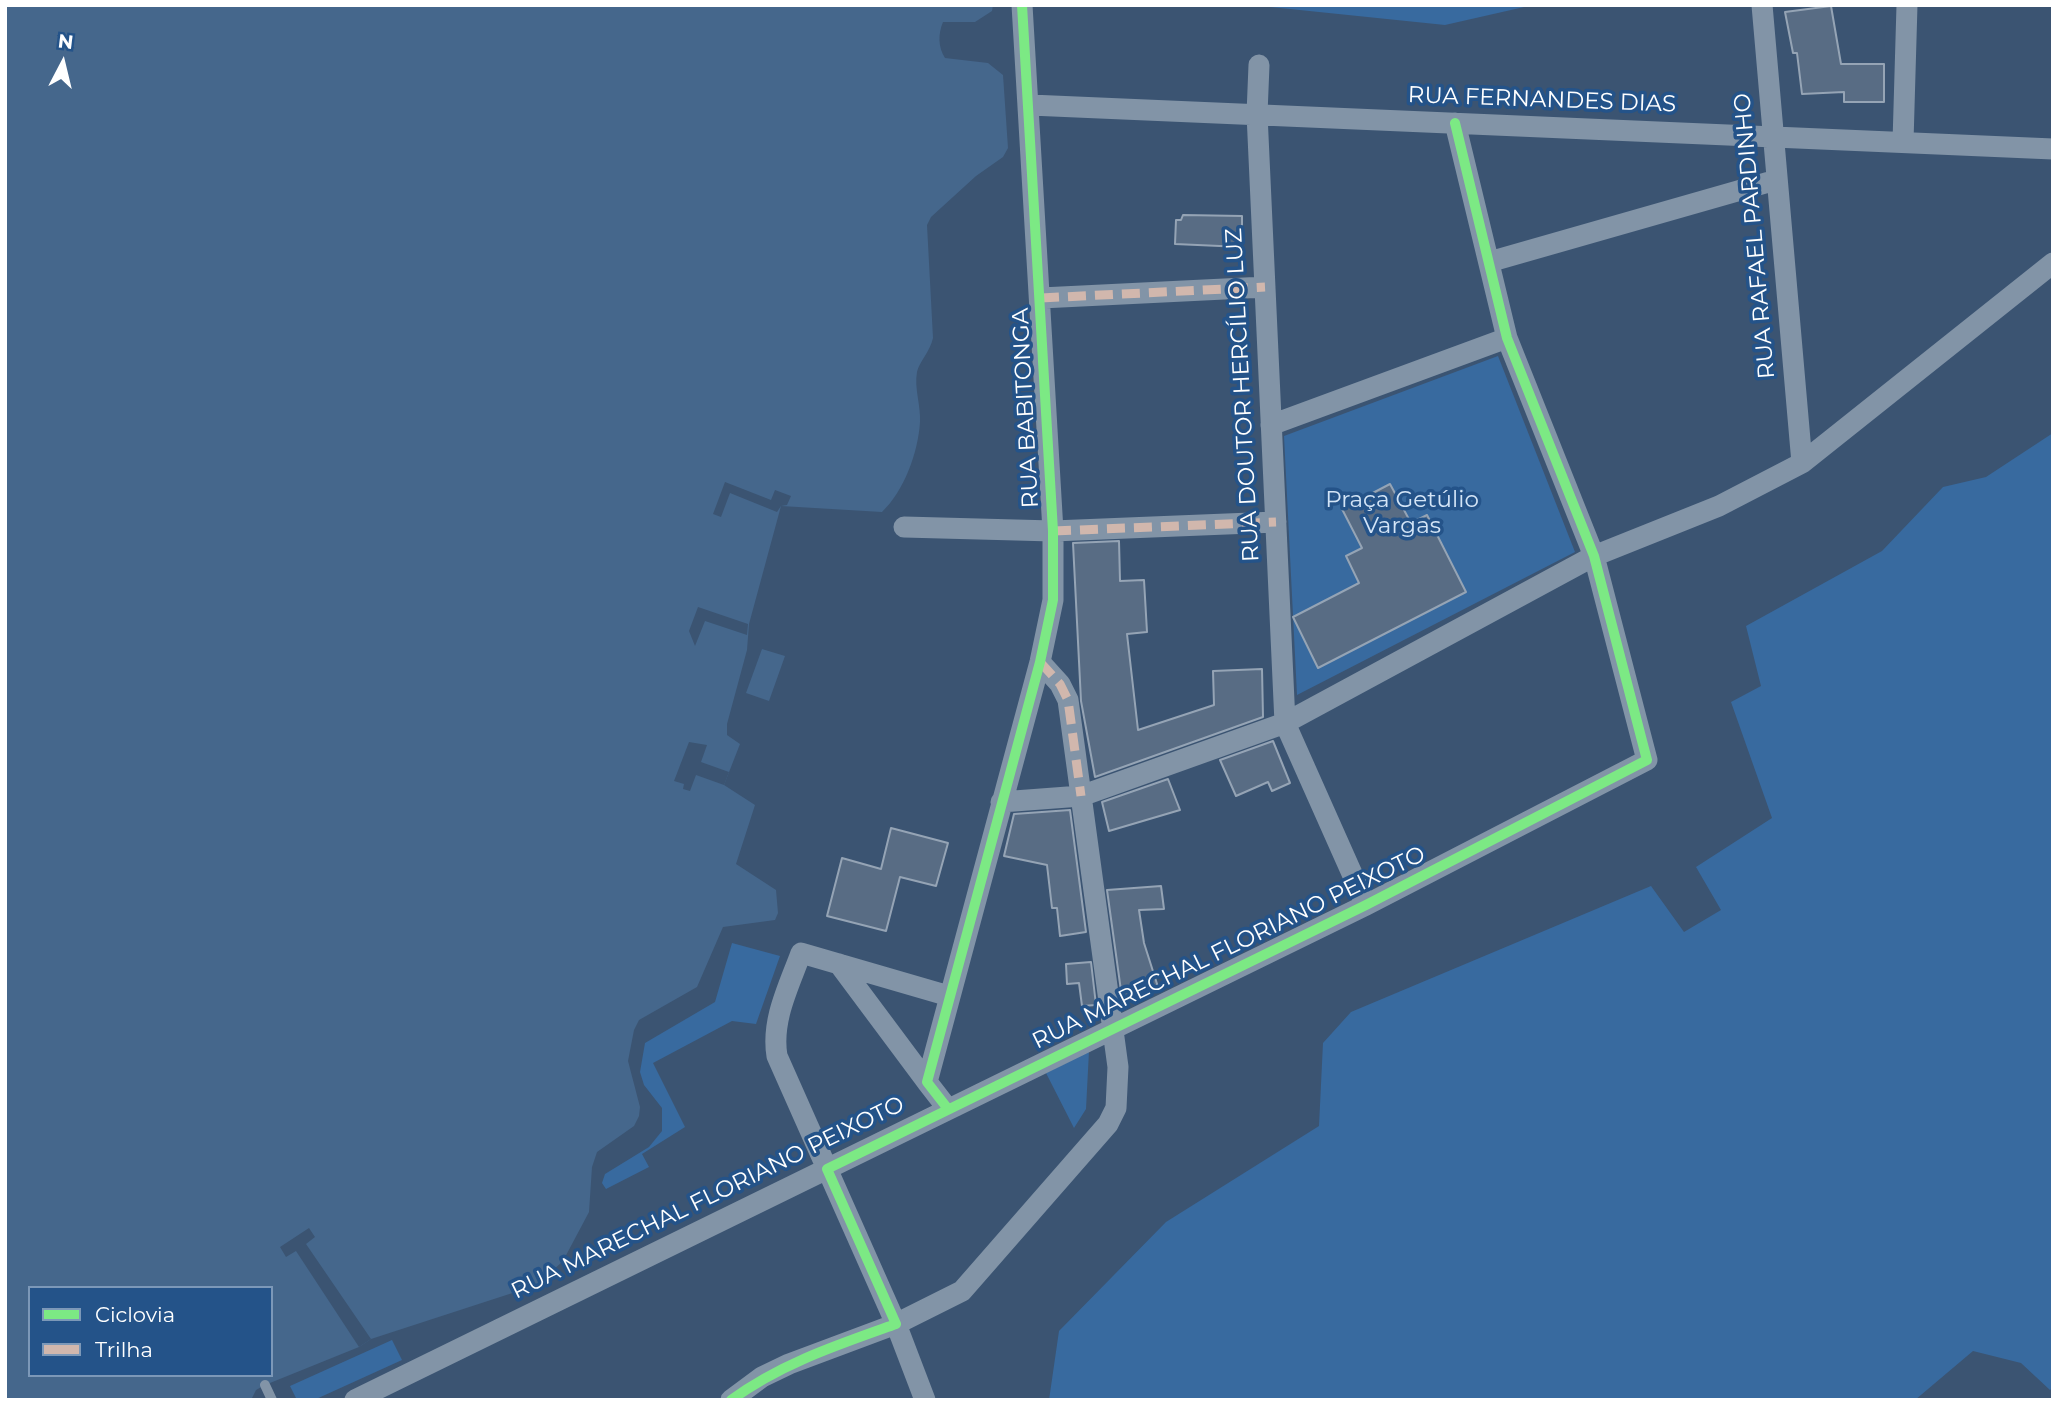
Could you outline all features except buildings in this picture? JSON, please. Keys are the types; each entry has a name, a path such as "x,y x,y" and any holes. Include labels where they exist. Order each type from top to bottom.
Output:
{"street":[{"name":"RUA BABITONGA","path":"927,1082 1040,662 1053,600 1053,531 1041,298 1022,5"},
{"name":"RUA RAFAEL PARDINHO","path":"1762,5 1802,463"},
{"path":"1903,142 1907,5"},
{"name":"RUA DOUTOR HERCÍLIO LUZ","path":"1259,65 1257,114 1285,723"},
{"name":"RUA FERNANDES DIAS","path":"1030,105 2053,149"},
{"path":"1455,123 1507,338 1594,556"},
{"path":"1489,262 1776,180"},
{"path":"1001,802 1081,796 1285,723 1594,556 1719,506 1802,463 2053,263"},
{"path":"1041,298 1265,287"},
{"path":"1271,425 1507,338"},
{"path":"904,527 1053,531 1276,522"},
{"name":"RUA MARECHAL FLORIANO PEIXOTO","path":"355,1400 1366,905 1647,760 1594,556"},
{"path":"731,1400 762,1377 789,1364 896,1324 947,1300 974,1280 1108,1124 1116,1108 1118,1086 1113,1029 1068,700 1060,684 1040,662"},
{"path":"1285,723 1366,905"},
{"path":"925,1400 896,1324 777,1056 774,1039 776,1022 801,953 949,996"},
{"path":"839,964 948,1109"}],"lane":[{"path":"265,1385 272,1400"}],"green space":[{"path":"1251,5 1533,5 1445,25"},
{"name":"Praça Getúlio Vargas","path":"1498,356 1575,552 1297,695 1284,436"},
{"path":"2053,433 2053,1388 2050,1390 2021,1363 1973,1351 1915,1400 1049,1400 1059,1331 1166,1222 1319,1126 1323,1043 1351,1012 1651,886 1684,932 1721,910 1696,867 1772,818 1731,702 1761,686 1746,626 1882,551 1943,487 1986,477"},
{"path":"732,943 780,956 756,1024 732,1021 653,1063 685,1127 642,1154 649,1167 606,1189 602,1183 605,1174 649,1147 662,1131 662,1108 644,1085 640,1072 645,1043 715,1002"},
{"path":"1089,1051 1086,1109 1074,1128 1046,1073"},
{"path":"392,1340 402,1360 314,1400 297,1400 290,1386"}],"shaded area":[{"path":"5,5 993,5 992,11 975,22 943,22 940,31 940,45 945,58 988,63 1003,75 1008,148 1003,157 976,176 931,217 927,225 933,338 917,372 920,422 908,471 897,493 882,512 781,506 749,624 747,650 727,724 727,735 740,744 724,785 755,805 736,864 776,890 778,913 775,920 723,927 697,987 639,1020 634,1030 628,1061 640,1107 639,1116 634,1126 597,1152 592,1167 589,1212 563,1261 537,1285 371,1339 359,1347 265,1385 256,1390 251,1400 5,1400"},
{"path":"762,649 785,656 769,701 746,693"}],"pier":[{"path":"725,482 771,500 775,490 791,496 787,505 781,506 777,512 730,493 721,517 713,514"},
{"path":"698,607 748,624 747,635 705,621 695,646 689,631"},
{"path":"689,742 707,745 701,762 729,772 724,785 696,775 690,791 683,789 684,784 674,781"},
{"path":"309,1228 315,1237 306,1244 371,1339 359,1347 296,1251 286,1257 280,1247"}],"marked path":[{"path":"1041,298 1265,287"},
{"path":"1053,531 1276,522"},
{"path":"1040,662 1060,684 1068,700 1081,796"}],"cycle path":[{"path":"948,1109 927,1082 1040,662 1053,600 1053,531 1022,5"},
{"path":"731,1400 790,1365 896,1324 827,1169 1366,905 1647,760 1594,556 1507,338 1455,123"}]}
